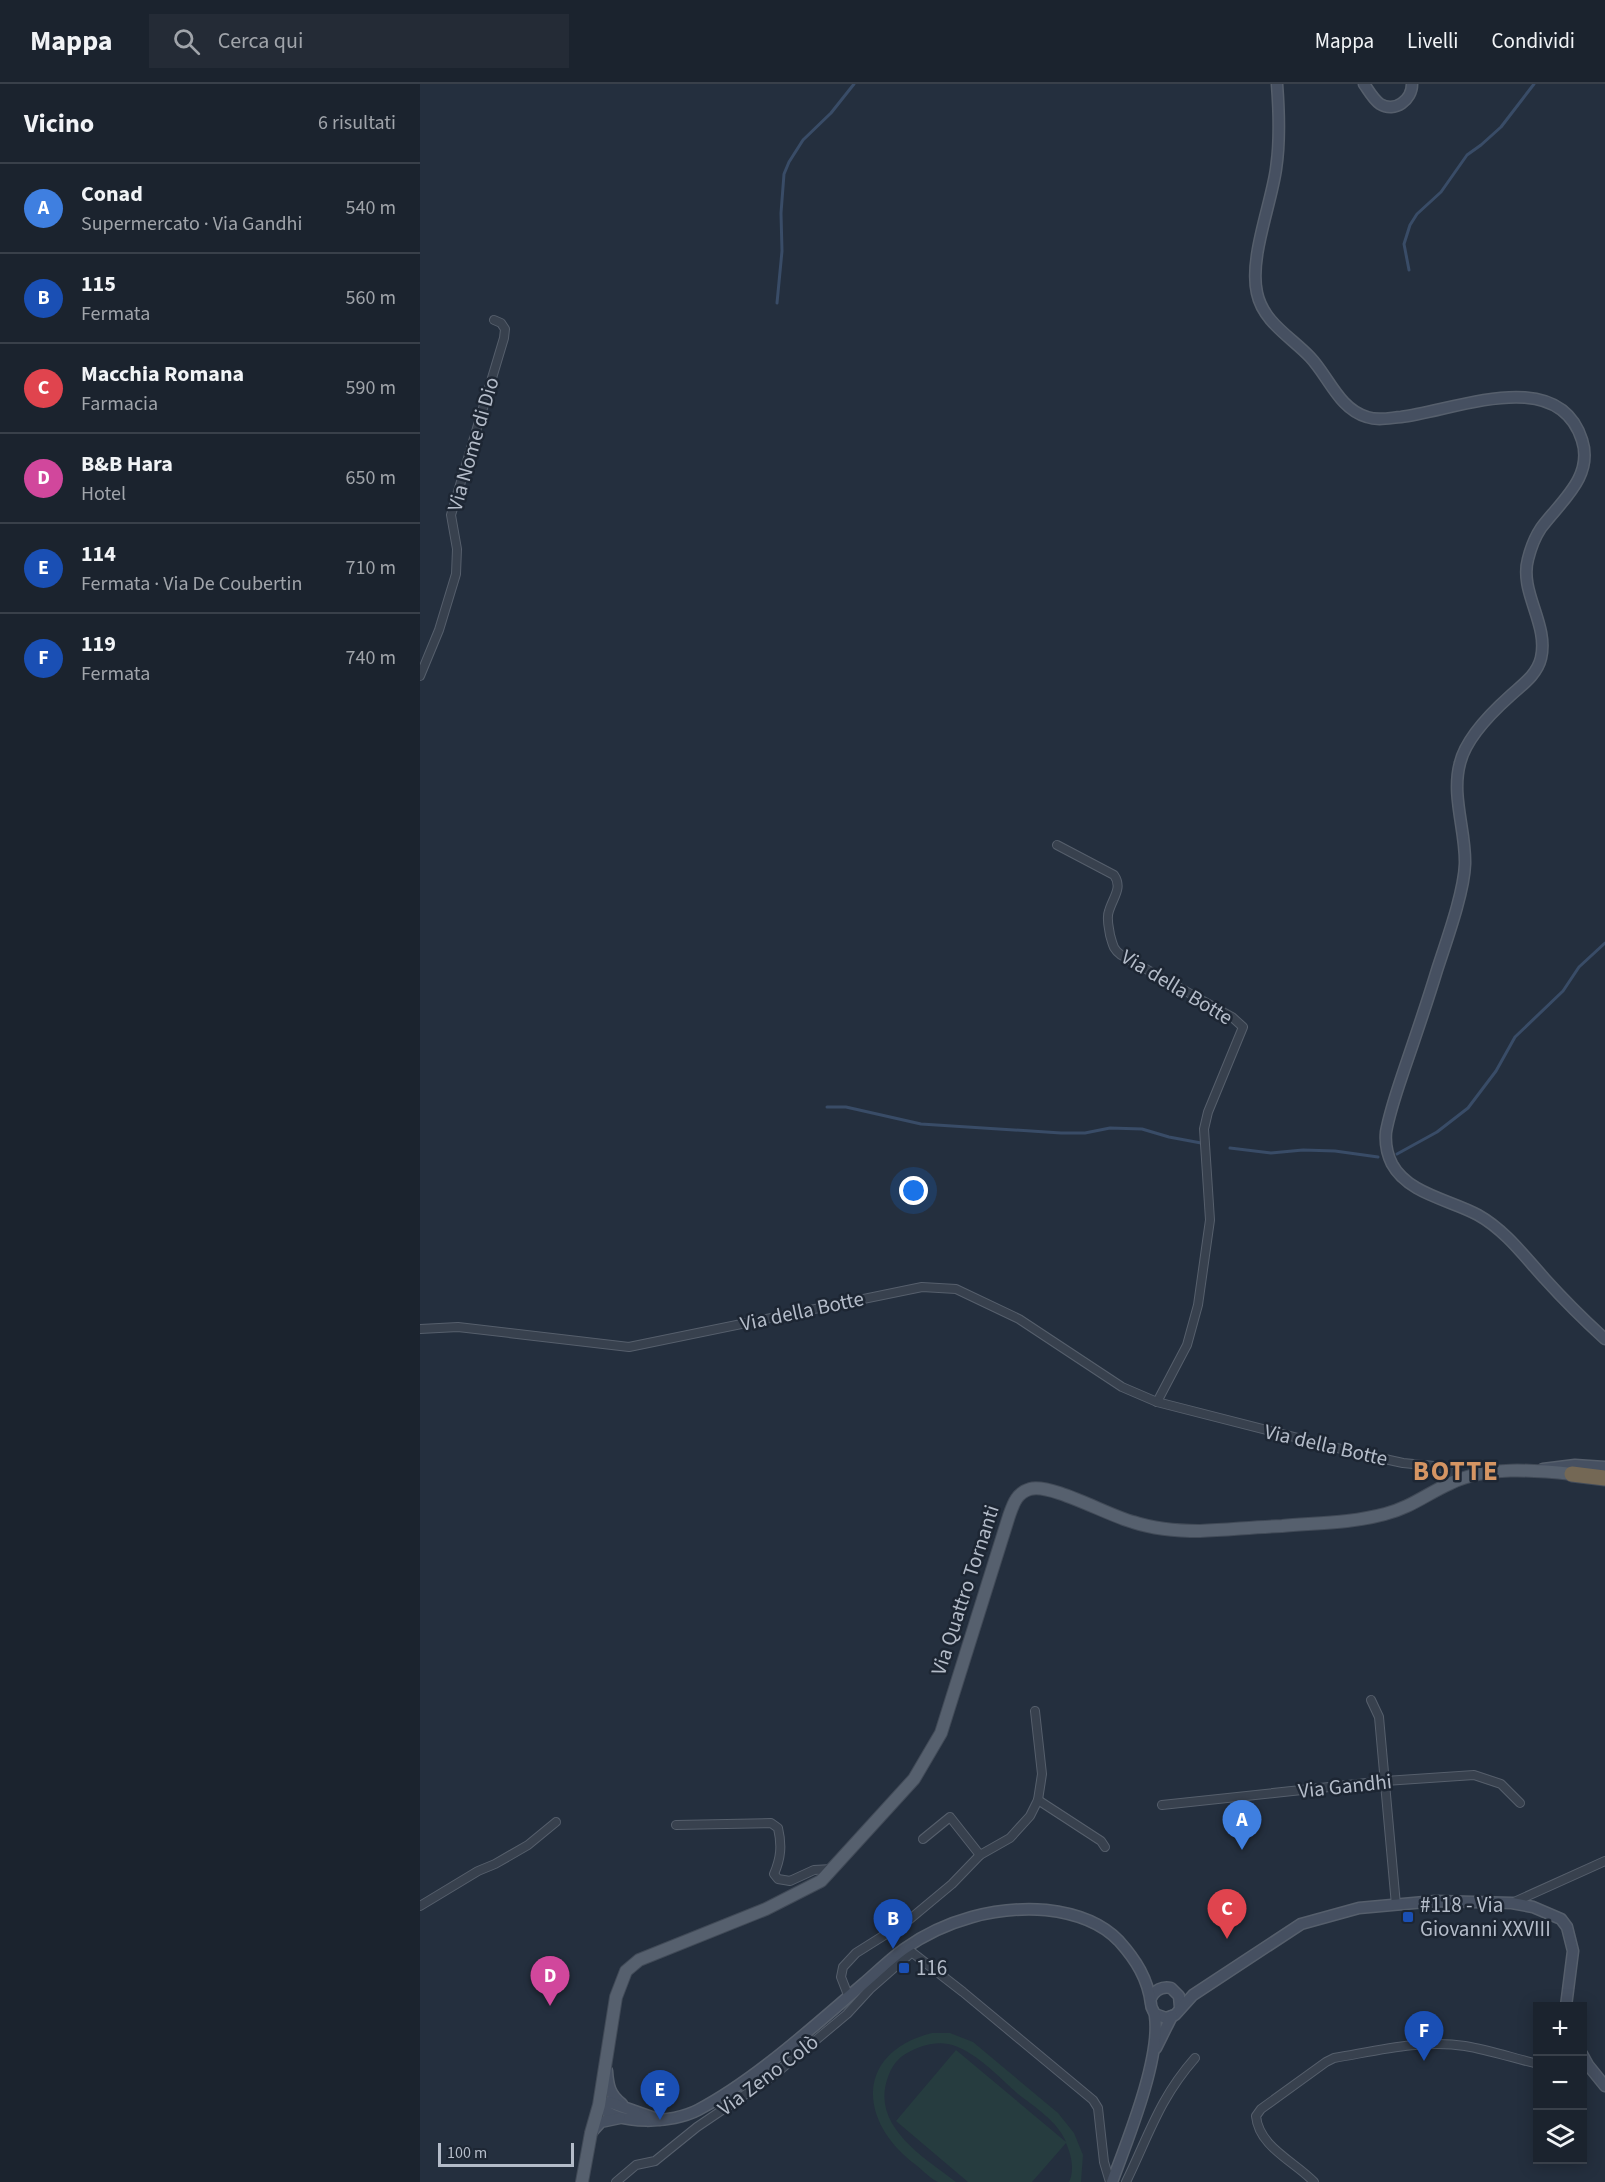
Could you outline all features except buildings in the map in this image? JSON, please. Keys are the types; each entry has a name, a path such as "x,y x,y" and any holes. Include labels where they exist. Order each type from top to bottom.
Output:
{"highway":[{"path":"1572,1474 1605,1479"}],"main road":[{"path":"1277,84 1276,166 1255,283 1258,300 1270,320 1312,359 1345,405 1363,416 1377,419 1412,416 1495,398 1538,399 1555,405 1572,420 1584,446 1585,460 1577,485 1540,530 1531,545 1526,567 1528,585 1542,635 1542,656 1536,672 1482,723 1460,761 1457,790 1465,865 1462,884 1386,1134 1389,1156 1400,1176 1421,1190 1480,1216 1507,1237 1571,1308 1605,1339"},
{"path":"1364,84 1379,103 1393,107 1405,101 1410,95 1412,84"},
{"path":"1536,1471 1572,1465 1605,1467"},
{"name":"Via Quattro Tornanti","path":"582,2182 599,2105 616,1997 626,1971 639,1960 766,1909 821,1881 914,1779 941,1733 1009,1516 1015,1499 1023,1492 1031,1488 1042,1489 1131,1522 1159,1528 1199,1531 1322,1523 1373,1517 1403,1509 1459,1479 1489,1473 1536,1471 1572,1474"},
{"path":"1111,2182 1134,2121 1154,2054 1172,2016 1206,1986 1300,1924 1359,1908 1396,1905 1456,1901 1512,1903 1533,1907 1561,1919 1567,1928 1573,1951 1567,2002"},
{"path":"599,2105 609,2102 625,2113 660,2120 682,2117 718,2097 768,2064 848,1995 939,1929 977,1916 1028,1909 1059,1911 1097,1924 1108,1931 1141,1968 1171,1989 1180,1999 1180,2007"},
{"path":"1141,1968 1155,2014 1154,2054"},
{"path":"1151,1998 1157,1990 1206,1986"},
{"path":"1155,2014 1163,2018 1172,2016"},
{"path":"606,2058 608,2083 612,2096 625,2113"},
{"path":"1587,2068 1605,2086"},
{"path":"591,2133 601,2122 625,2113"}],"street":[{"name":"Via Nome di Dio","path":"420,676 439,630 456,574 457,549 451,515 504,338 505,329 501,323 494,320"},
{"name":"Via della Botte","path":"1057,845 1114,875 1119,882 1118,891 1108,912 1107,922 1113,949 1232,1017 1243,1027 1208,1112 1204,1129 1210,1220 1198,1305 1187,1345 1157,1402"},
{"name":"Via della Botte","path":"420,1329 458,1327 629,1347 922,1287 956,1289 1019,1319 1122,1387 1157,1402 1357,1453 1403,1463 1434,1466 1448,1470 1459,1479"},
{"path":"1371,1700 1379,1717 1396,1905"},
{"path":"848,1995 841,1977 843,1967 856,1953 910,1919 952,1884 981,1855 1010,1838 1030,1816 1038,1800 1042,1774 1035,1711"},
{"name":"Via Gandhi","path":"1162,1805 1385,1781 1474,1775 1500,1784 1520,1803"},
{"path":"1038,1800 1101,1841 1105,1847"},
{"path":"923,1839 950,1817 981,1855"},
{"path":"420,1906 478,1871 528,1845 555,1822"},
{"path":"676,1825 771,1823 778,1828 781,1842 780,1861 774,1874 778,1879 790,1881 814,1870 832,1869"},
{"path":"1512,1903 1605,1861"},
{"path":"909,1950 1093,2100 1098,2109 1104,2162 1111,2182"},
{"name":"Via Zeno Colò","path":"616,2182 636,2165 655,2161 697,2127 774,2075 847,2014 909,1950"},
{"path":"1314,2182 1264,2140 1257,2127 1256,2116 1261,2109 1326,2062 1334,2058 1402,2047 1442,2044 1464,2046 1533,2063"},
{"path":"1126,2182 1159,2108 1176,2079 1195,2058"}],"green space":[{"path":"932,2033 950,2033 973,2042 1058,2113 1074,2133 1083,2155 1081,2182 1069,2182 1072,2162 1066,2143 1032,2182 968,2182 896,2121 956,2050 1066,2142 1052,2121 985,2064 967,2051 948,2044 923,2046 901,2057 889,2074 884,2097 887,2112 894,2127 904,2140 956,2182 938,2182 894,2145 881,2126 874,2107 873,2088 878,2071 890,2055 907,2042"}],"waterway":[{"path":"777,303 782,251 781,213 784,174 803,140 831,113 854,84"},
{"path":"1409,270 1404,244 1410,225 1417,214 1441,192 1467,155 1501,127 1534,84"},
{"path":"1397,1154 1437,1132 1468,1108 1496,1071 1515,1037 1563,991 1579,967 1605,943"},
{"path":"827,1107 846,1107 921,1124 1061,1133 1085,1133 1110,1128 1142,1129 1201,1143"},
{"path":"1230,1148 1271,1153 1303,1150 1335,1151 1378,1157"}],"place":[{"name":"Conad","path":"1242,1850"},
{"name":"#118 - Via Giovanni XXVIII","path":"1408,1917"},
{"name":"Macchia Romana","path":"1227,1939"},
{"name":"115","path":"893,1949"},
{"name":"116","path":"904,1968"},
{"name":"B&B Hara","path":"550,2006"},
{"name":"119","path":"1424,2061"},
{"name":"114","path":"660,2120"}],"district":[{"name":"BOTTE","path":"1456,1471"}]}
